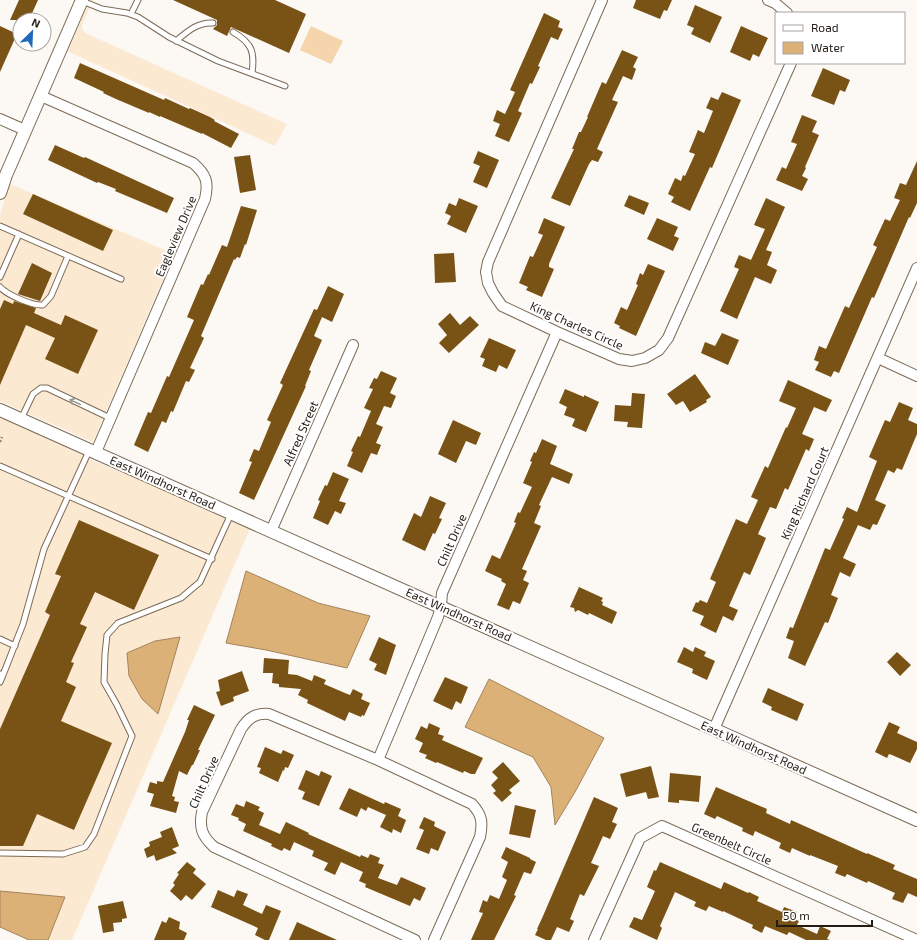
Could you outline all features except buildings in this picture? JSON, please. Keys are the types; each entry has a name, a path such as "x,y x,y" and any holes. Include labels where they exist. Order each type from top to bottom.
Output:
{"street":[{"path":"0,193 3,180 82,0"},
{"name":"King Charles Circle","path":"602,0 488,262 486,272 488,283 502,306 619,359 632,361 645,358 659,350 668,338 791,64"},
{"path":"768,0 776,3 785,12"},
{"name":"Eagleview Drive","path":"41,96 193,163 201,169 206,179 208,188 205,199 110,418 93,451"},
{"path":"0,119 25,130"},
{"name":"King Richard Court","path":"714,729 917,268"},
{"name":"Chilt Drive","path":"378,760 441,606 442,593 557,332"},
{"name":"Alfred Street","path":"271,530 353,345"},
{"path":"878,358 917,376"},
{"name":"East Windhorst Road","path":"0,410 917,820"},
{"name":"Chilt Drive","path":"415,940 214,847 206,840 201,831 200,821 202,812 241,729 246,722 260,713 270,714 378,760 472,804 478,810 482,827 480,837 434,940"},
{"name":"Greenbelt Circle","path":"594,940 640,838 662,826 917,940"}],"lane":[{"path":"82,0 102,9 131,14 176,41 218,61 285,86"},
{"path":"131,14 138,0"},
{"path":"176,41 194,27 201,24 213,23"},
{"path":"233,32 246,41 252,49 254,56 252,73"},
{"path":"0,226 121,279"},
{"path":"0,277 19,234"},
{"path":"0,287 6,292 33,303 43,305 51,296 68,256"},
{"path":"21,419 33,394 41,388 47,388 110,418"},
{"path":"0,682 15,646 44,549 69,496 93,451"},
{"path":"0,466 212,559"},
{"path":"0,853 63,854 85,847 94,834 132,736 104,682 107,636 118,623 181,598 200,582 212,559 232,513"},
{"path":"0,639 15,646"}],"path":[{"path":"0,442 2,437"}],"shaded area":[{"path":"90,0 93,0 82,25 82,29 85,33 287,124 275,146 67,51"},
{"path":"311,26 343,41 331,64 300,50"},
{"path":"10,184 174,254 93,442 0,401 0,214"},
{"path":"0,418 89,457 88,459 141,480 250,529 72,940 48,940 64,897 0,891"}],"water":[{"path":"246,571 318,603 370,616 347,668 266,650 226,643"},
{"path":"180,637 158,714 142,699 129,676 127,653 155,641"},
{"path":"489,679 604,738 575,792 555,825 551,787 533,757 465,727"},
{"path":"0,891 65,897 48,940 29,940 0,927"}]}
